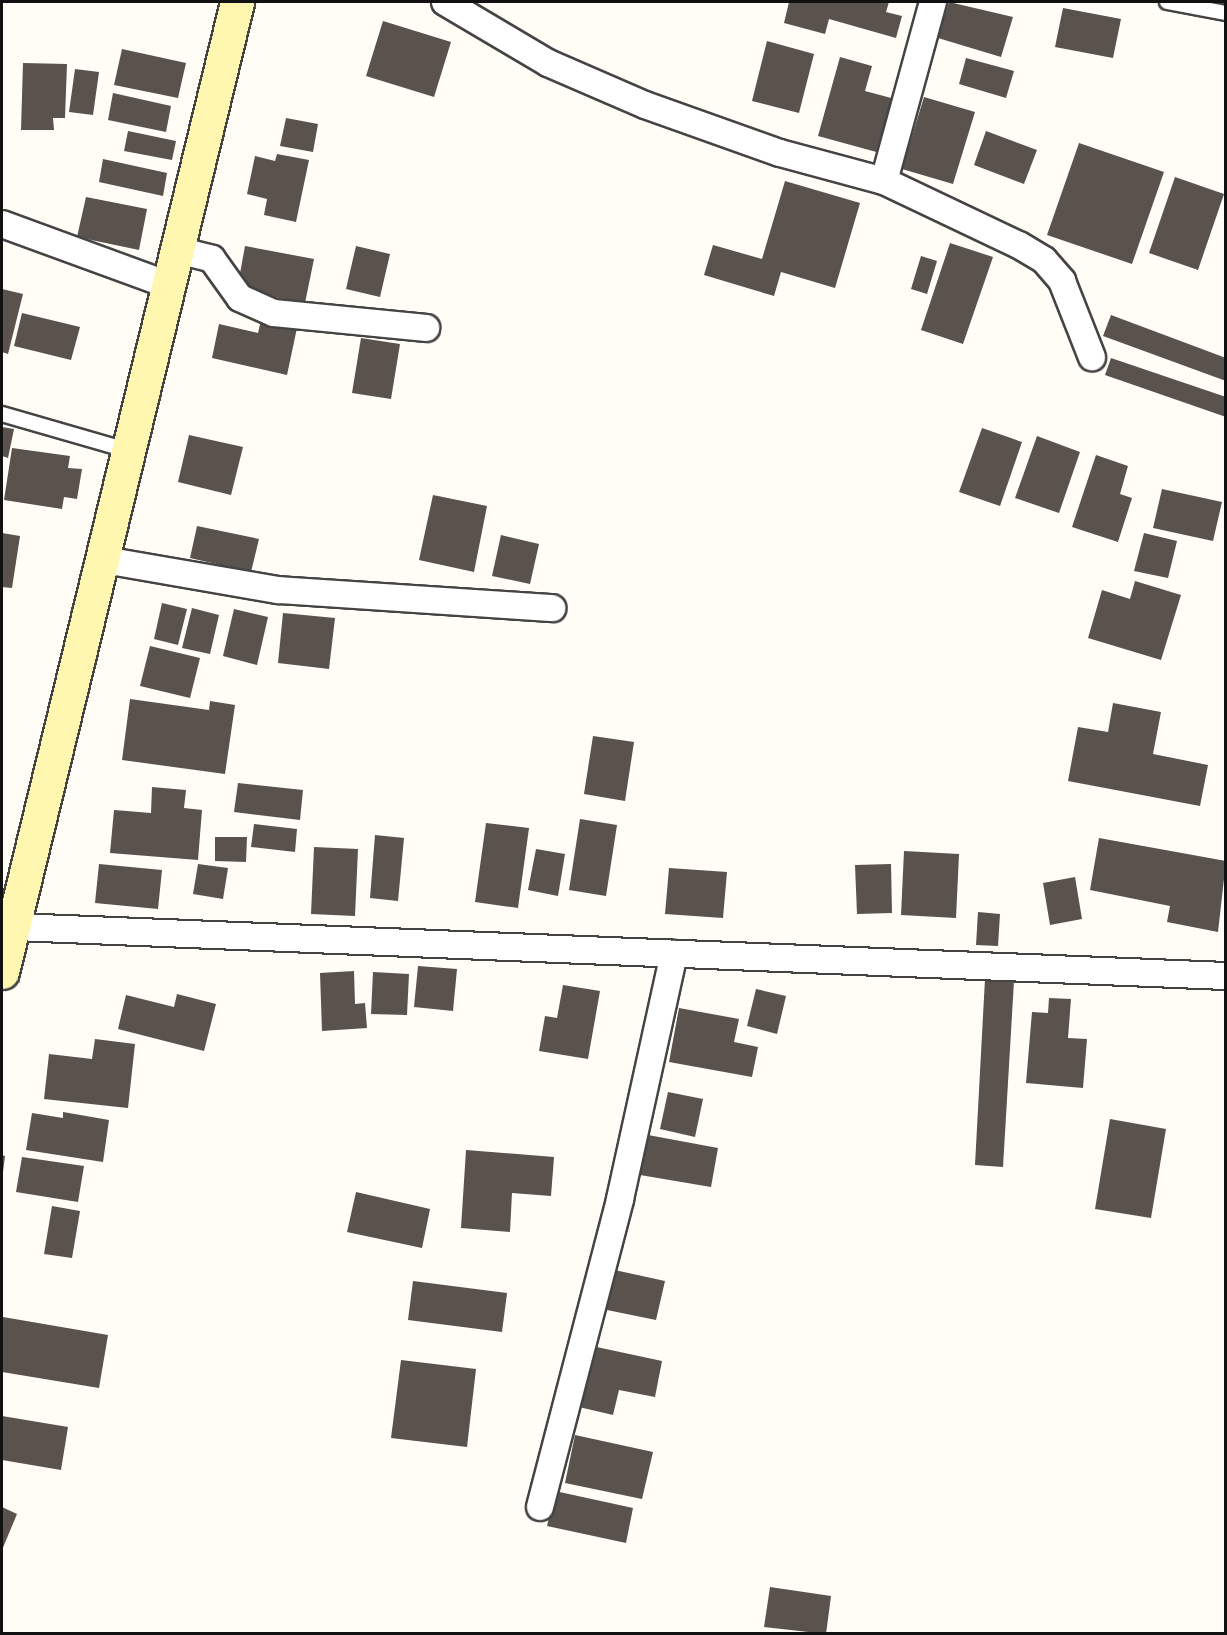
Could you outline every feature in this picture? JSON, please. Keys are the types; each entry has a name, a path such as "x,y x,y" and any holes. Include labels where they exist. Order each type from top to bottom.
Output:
{"street":[{"path":"2,972 16,927 104,560 127,450 171,286 177,250 237,2"},
{"path":"445,2 548,63 645,105 780,153 884,182 1044,260 1062,281 1092,357"},
{"path":"884,182 933,2"},
{"path":"2,224 171,286"},
{"path":"177,250 212,260 240,298 274,313 426,328"},
{"path":"104,560 278,590 552,608"},
{"path":"16,927 1226,976"},
{"path":"540,1507 620,1199 674,954"}],"lane":[{"path":"1167,2 1226,13"},
{"path":"2,414 127,450"}],"building":[{"path":"789,2 889,2 886,12 902,16 896,38 829,19 825,34 784,23"},
{"path":"949,2 1013,17 1001,57 938,38"},
{"path":"1063,8 1121,19 1113,58 1055,47"},
{"path":"383,21 451,42 434,97 366,76"},
{"path":"767,41 814,54 799,113 752,101"},
{"path":"122,49 186,63 178,98 114,85"},
{"path":"840,57 872,66 865,91 895,99 880,153 818,136"},
{"path":"966,58 1014,71 1006,98 959,84"},
{"path":"23,63 67,64 65,118 53,118 54,130 21,130"},
{"path":"75,69 99,72 93,115 69,112"},
{"path":"113,93 171,106 166,132 108,120"},
{"path":"924,97 975,112 953,184 902,169"},
{"path":"286,118 318,124 313,152 280,146"},
{"path":"128,131 176,141 172,160 124,151"},
{"path":"986,131 1037,150 1024,184 974,165"},
{"path":"1079,143 1164,172 1132,264 1047,235"},
{"path":"277,154 309,160 296,222 264,215 267,199 247,194 255,156 275,161"},
{"path":"103,159 167,173 163,196 99,182"},
{"path":"1175,177 1224,194 1198,270 1149,253"},
{"path":"785,181 860,203 835,288 781,272 774,296 704,275 713,245 762,259"},
{"path":"86,197 147,209 139,250 77,237"},
{"path":"950,243 993,257 963,344 921,330"},
{"path":"245,246 314,259 305,303 237,290"},
{"path":"356,246 390,254 380,297 346,289"},
{"path":"921,256 937,261 927,294 911,289"},
{"path":"2,289 23,294 8,354 2,352"},
{"path":"22,313 80,327 71,360 14,346"},
{"path":"1111,315 1226,358 1226,381 1103,336"},
{"path":"261,320 297,328 287,375 212,358 219,324 258,333"},
{"path":"361,338 400,344 391,399 352,393"},
{"path":"1111,358 1226,397 1226,417 1105,375"},
{"path":"2,427 14,429 8,458 2,456"},
{"path":"982,428 1022,442 1000,506 959,492"},
{"path":"189,435 243,447 231,495 178,482"},
{"path":"1037,436 1080,452 1059,513 1015,498"},
{"path":"12,448 70,456 68,468 82,469 77,499 64,497 62,509 4,500"},
{"path":"1096,455 1128,466 1120,494 1132,498 1118,542 1072,527"},
{"path":"1162,489 1222,502 1213,541 1153,528"},
{"path":"433,495 487,506 474,572 419,560"},
{"path":"197,526 259,539 251,572 190,558"},
{"path":"2,533 20,536 12,588 2,587"},
{"path":"1144,533 1177,541 1168,578 1134,571"},
{"path":"501,535 539,544 530,584 492,576"},
{"path":"1135,581 1181,595 1161,660 1088,638 1102,590 1130,599"},
{"path":"162,603 187,609 178,645 154,639"},
{"path":"192,608 219,615 210,654 182,648"},
{"path":"234,609 268,617 257,665 223,656"},
{"path":"283,613 335,618 329,669 278,663"},
{"path":"150,646 200,658 190,698 140,686"},
{"path":"130,699 209,710 210,701 235,705 225,774 122,760"},
{"path":"1113,703 1161,712 1153,754 1208,765 1200,806 1068,781 1078,727 1108,732"},
{"path":"593,736 634,742 625,801 584,794"},
{"path":"238,783 303,790 300,820 234,812"},
{"path":"152,787 186,790 184,808 202,810 198,860 110,853 114,810 151,813"},
{"path":"580,819 617,825 606,896 569,890"},
{"path":"486,823 529,828 518,908 475,902"},
{"path":"254,824 297,829 295,852 251,847"},
{"path":"375,835 404,838 398,901 370,898"},
{"path":"215,837 247,837 246,862 215,861"},
{"path":"1099,838 1226,861 1218,932 1167,922 1170,906 1090,890"},
{"path":"314,847 358,849 355,916 311,914"},
{"path":"536,849 565,854 558,896 528,890"},
{"path":"904,851 959,854 956,918 901,915"},
{"path":"99,864 162,870 158,909 95,903"},
{"path":"198,864 228,868 223,899 193,894"},
{"path":"891,864 892,913 857,914 855,865"},
{"path":"669,868 727,872 723,918 665,914"},
{"path":"1075,877 1082,919 1050,925 1043,883"},
{"path":"978,912 1000,914 998,946 976,945"},
{"path":"418,966 457,969 453,1011 414,1007"},
{"path":"354,971 355,1004 365,1003 367,1028 322,1031 320,973"},
{"path":"373,972 409,974 407,1015 371,1014"},
{"path":"985,979 1014,981 1003,1167 975,1165"},
{"path":"563,985 600,991 588,1059 539,1051 545,1016 557,1018"},
{"path":"756,989 786,996 777,1034 747,1026"},
{"path":"177,994 216,1004 204,1051 118,1029 126,995 174,1007"},
{"path":"1049,998 1071,999 1068,1038 1087,1039 1083,1088 1026,1083 1032,1012 1048,1013"},
{"path":"679,1008 739,1019 734,1042 758,1047 752,1077 669,1062"},
{"path":"95,1039 135,1044 128,1108 44,1099 49,1054 92,1059"},
{"path":"668,1092 703,1099 695,1137 660,1129"},
{"path":"63,1112 109,1120 103,1162 26,1150 32,1113 63,1118"},
{"path":"1110,1119 1166,1129 1151,1218 1095,1209"},
{"path":"648,1135 718,1148 711,1187 640,1175"},
{"path":"466,1150 554,1157 551,1196 512,1193 510,1232 461,1228"},
{"path":"2,1155 5,1156 3,1172 2,1172"},
{"path":"22,1157 84,1166 78,1202 16,1192"},
{"path":"356,1192 430,1209 422,1248 347,1232"},
{"path":"52,1206 80,1211 72,1258 44,1254"},
{"path":"610,1269 665,1281 656,1320 602,1309"},
{"path":"413,1281 507,1293 502,1332 408,1320"},
{"path":"3,1317 108,1335 99,1388 2,1372"},
{"path":"592,1346 662,1361 655,1397 619,1390 613,1415 579,1407"},
{"path":"401,1360 476,1369 467,1447 391,1438"},
{"path":"2,1416 68,1427 61,1470 2,1460"},
{"path":"575,1435 653,1452 642,1499 565,1483"},
{"path":"555,1491 633,1508 626,1543 547,1526"},
{"path":"2,1507 17,1514 2,1550"},
{"path":"770,1587 831,1596 826,1634 764,1627"}]}
